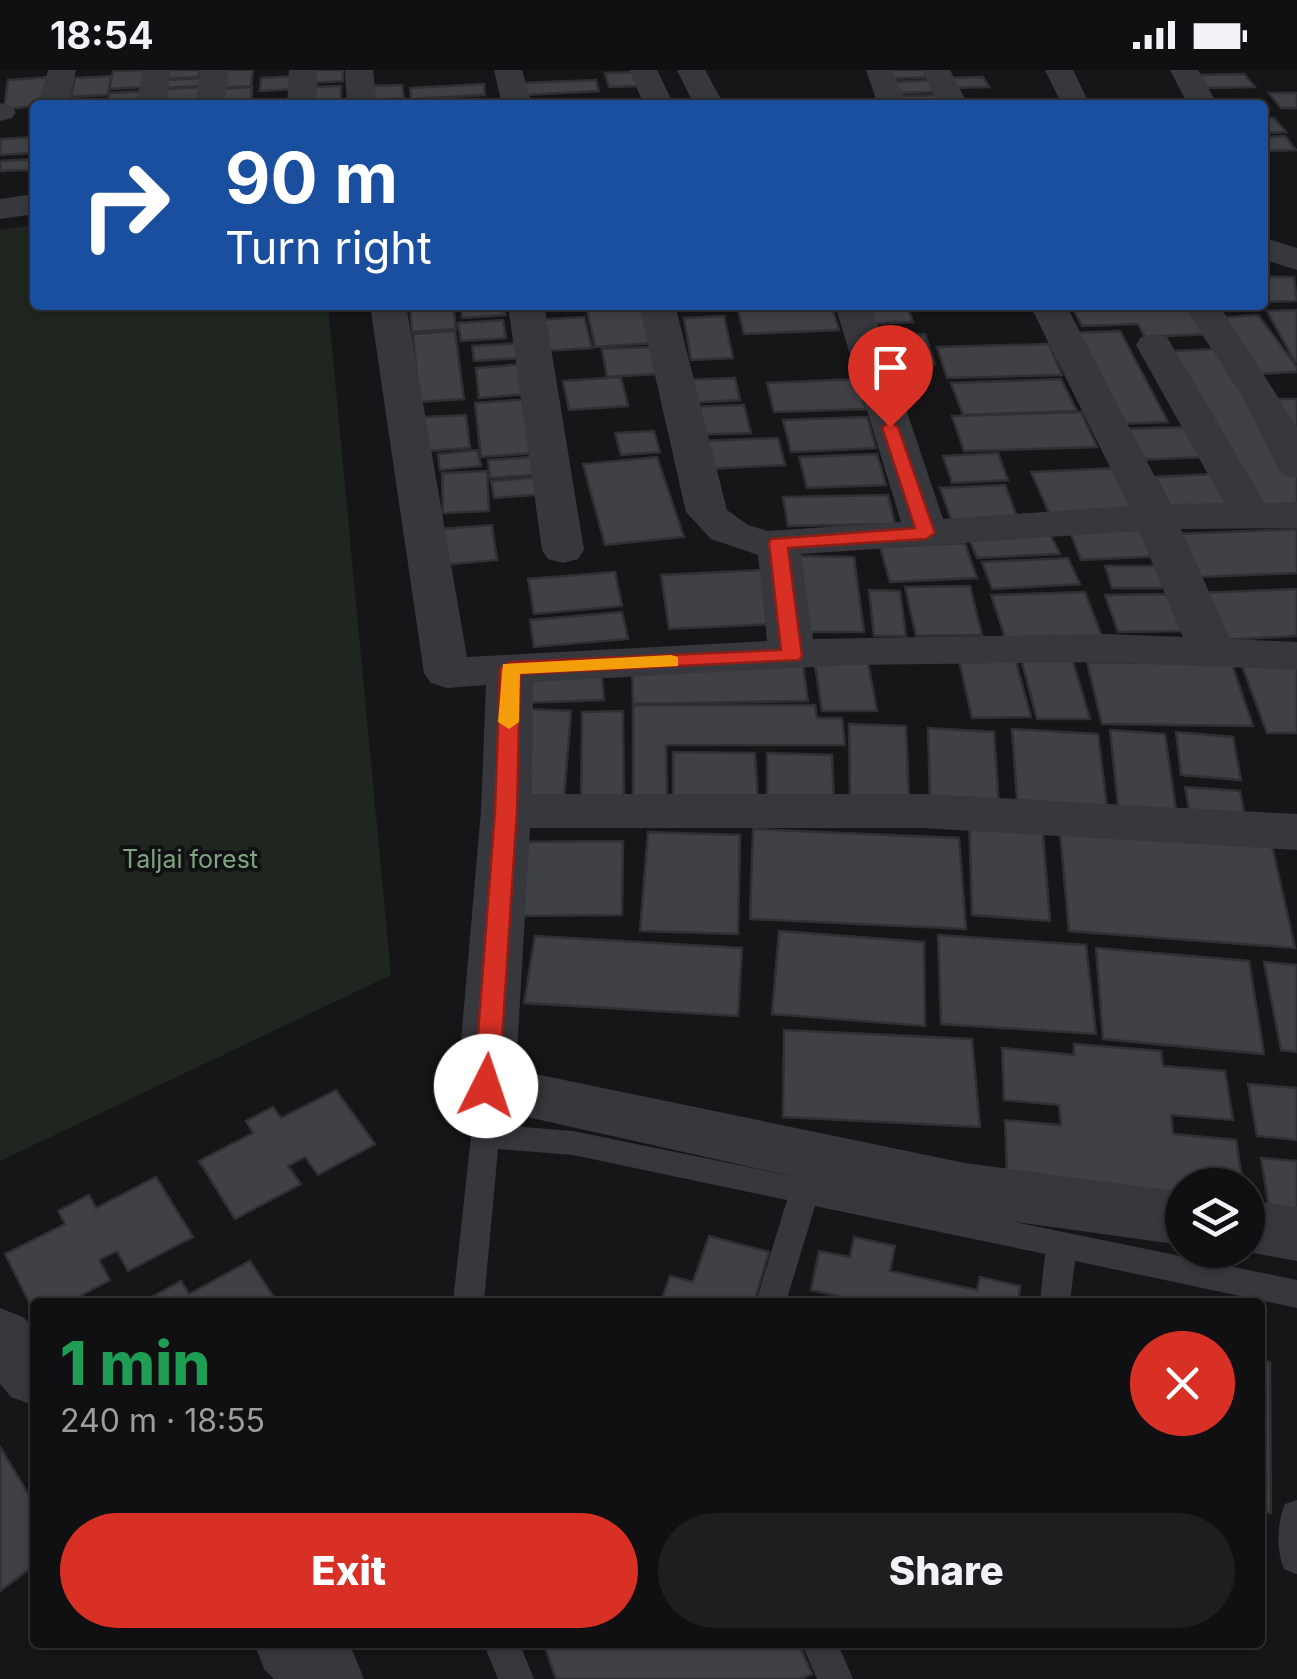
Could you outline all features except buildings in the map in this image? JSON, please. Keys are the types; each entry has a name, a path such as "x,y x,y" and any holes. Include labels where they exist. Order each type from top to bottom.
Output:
{"street":[{"path":"54,100 62,70"},
{"path":"152,100 157,70"},
{"path":"210,100 215,70"},
{"path":"302,100 303,70"},
{"path":"359,70 362,100"},
{"path":"508,70 516,100"},
{"path":"643,70 658,100"},
{"path":"691,70 706,100"},
{"path":"936,70 951,100"},
{"path":"1059,70 1074,100"},
{"path":"1184,70 1201,100"},
{"path":"879,72 891,100"},
{"path":"0,209 30,205"},
{"path":"1268,249 1297,260"},
{"path":"389,310 447,674 848,651 1104,648 1297,656"},
{"path":"527,310 563,550"},
{"path":"658,310 707,512 715,524 749,542 1155,518 1297,515"},
{"path":"855,310 926,533"},
{"path":"1051,310 1155,518 1214,653"},
{"path":"1204,310 1263,399 1297,466"},
{"path":"1154,345 1251,515"},
{"path":"778,543 792,656"},
{"path":"510,668 506,811 486,1086 966,1189 1165,1216"},
{"path":"506,811 922,811 1297,832"},
{"path":"1265,1230 1297,1234"},
{"path":"0,1338 30,1370"},
{"path":"297,1648 326,1679"}],"lane":[{"path":"468,1298 486,1136 573,1143 1297,1294"},
{"path":"773,1298 805,1191"},
{"path":"1055,1298 1061,1245"},
{"path":"1296,1557 1297,1516"},
{"path":"503,1648 516,1679"},
{"path":"821,1648 835,1679"}],"green space":[{"name":"Taljai forest","path":"30,226 30,310 328,310 391,975 0,1161 0,230"}],"slow traffic":[{"path":"509,722 510,668 671,661"}],"route":[{"path":"486,1086 506,811 510,668 792,656 778,543 926,533 890,427"}]}
